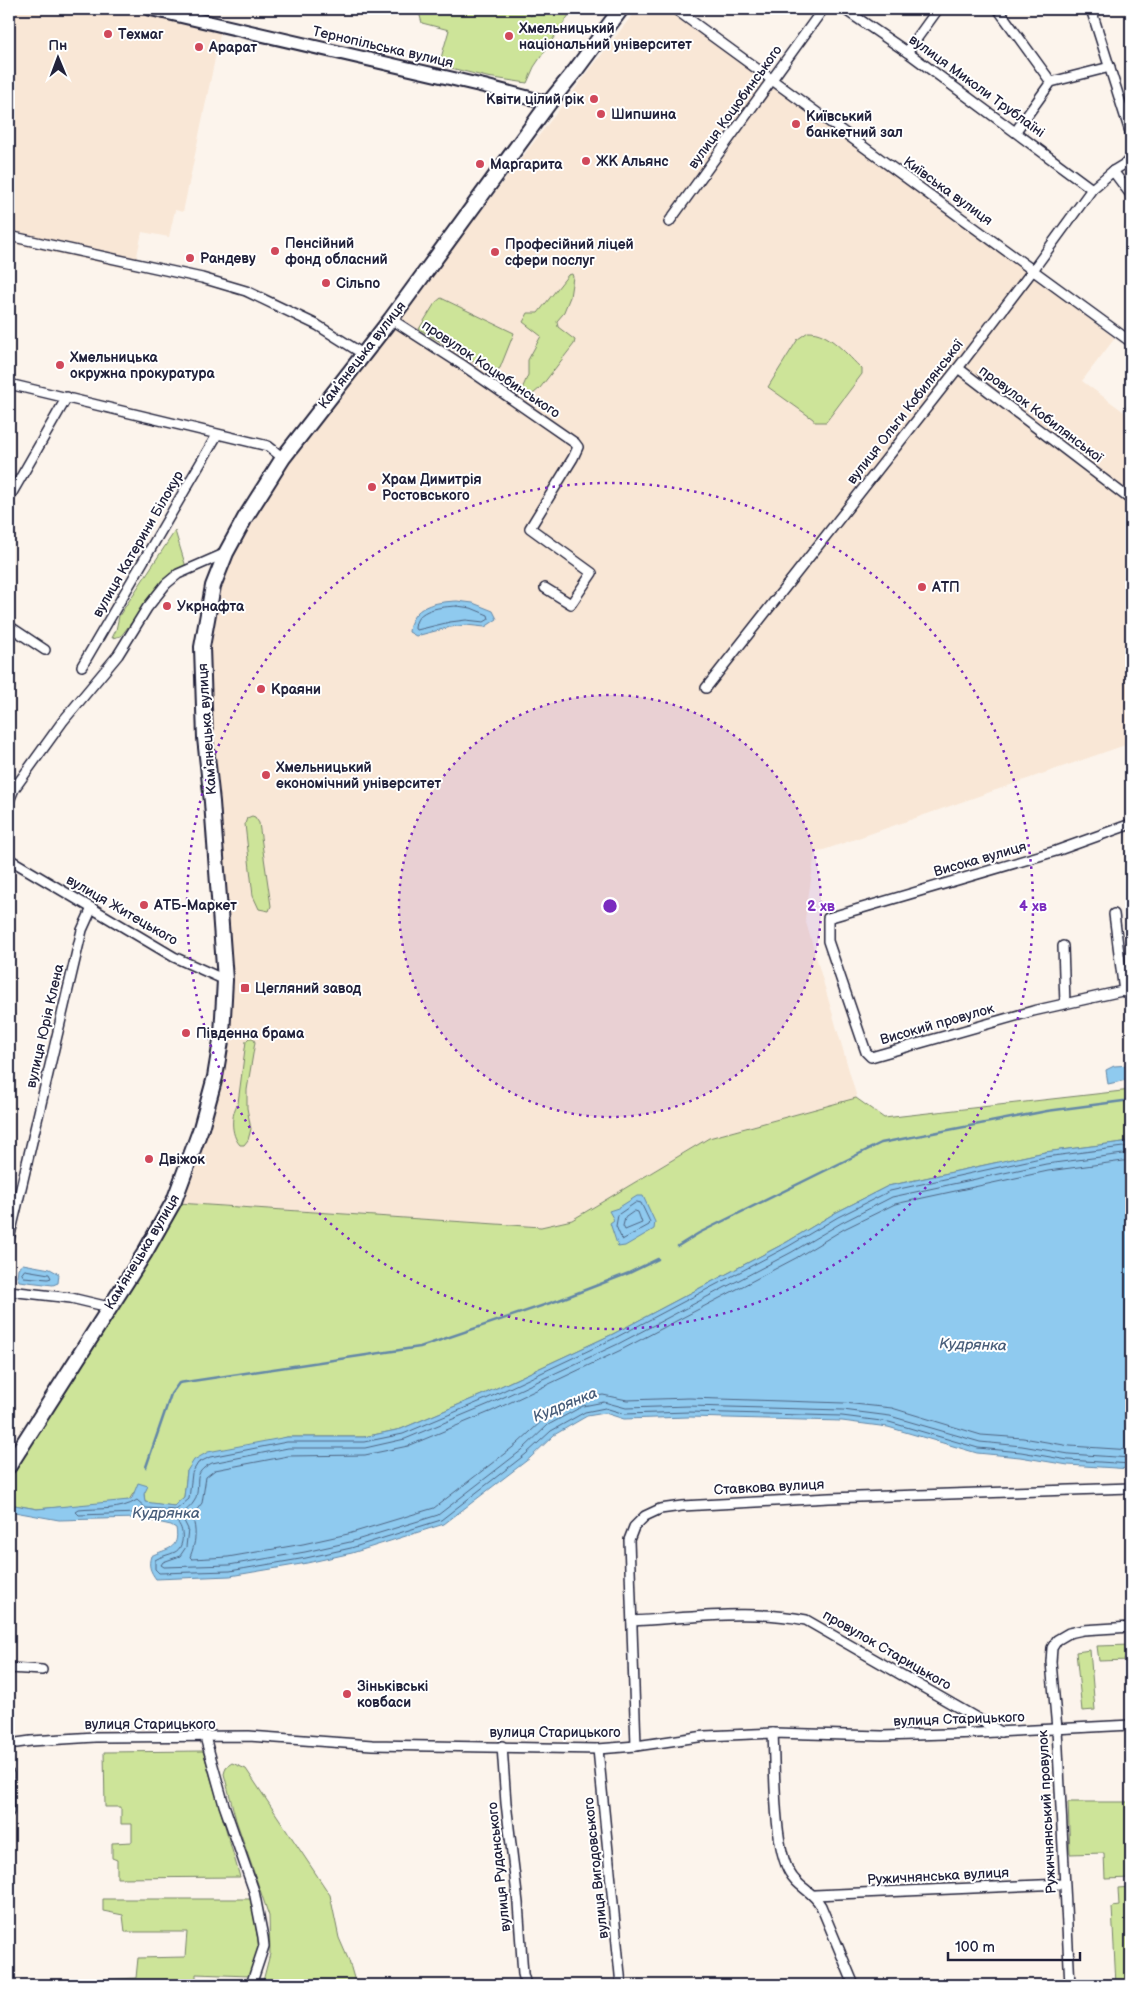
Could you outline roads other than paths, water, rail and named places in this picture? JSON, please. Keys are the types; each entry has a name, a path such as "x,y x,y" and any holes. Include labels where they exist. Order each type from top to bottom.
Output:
{"main road":[{"name":"Тернопільська вулиця","path":"151,9 484,86 549,103"},
{"name":"Камʼянецька вулиця","path":"9,1466 144,1254 174,1201 201,1128 215,1077 222,1036 225,980 212,802 204,729 202,647 214,586 226,553 245,518 283,458 390,319 549,103 621,9"}],"street":[{"name":"Київська вулиця","path":"676,9 1131,342"},
{"name":"вулиця Коцюбинського","path":"669,222 823,9"},
{"name":"вулиця Миколи Трублаїні","path":"844,9 1016,131 1092,189"},
{"path":"907,52 938,9"},
{"path":"998,9 1050,82"},
{"path":"1091,9 1131,135"},
{"path":"1016,131 1050,82 1110,67"},
{"name":"вулиця Ольги Кобилянської","path":"706,688 958,368 1092,189 1113,171 1131,160"},
{"path":"1113,171 1131,194"},
{"path":"9,236 179,273 246,290 317,325 363,354"},
{"name":"провулок Коцюбинського","path":"390,319 461,364 575,443 578,447 530,528 592,573 571,604 545,588"},
{"name":"провулок Кобилянської","path":"958,368 1131,500"},
{"path":"9,384 268,446 283,458"},
{"path":"9,498 68,398"},
{"name":"вулиця Катерини Білокур","path":"82,666 217,435"},
{"path":"9,801 14,789 63,721 118,654 162,589 178,574 226,553"},
{"path":"9,626 45,650"},
{"name":"Висока вулиця","path":"835,916 1056,851 1131,824"},
{"name":"вулиця Житецького","path":"9,859 174,957 225,980"},
{"name":"вулиця Юрія Клена","path":"9,1239 82,930 92,908"},
{"path":"1114,914 1128,990"},
{"name":"Високий провулок","path":"835,916 828,918 828,941 866,1052 871,1057 1065,1004 1128,990"},
{"path":"1063,946 1065,1004"},
{"path":"9,1291 71,1298 109,1307"},
{"name":"Ставкова вулиця","path":"636,1746 628,1540 634,1527 645,1516 660,1509 829,1498 1131,1488"},
{"name":"провулок Старицького","path":"632,1621 728,1616 784,1616 806,1620 1001,1732"},
{"name":"Ружичнянський провулок","path":"1070,1985 1057,1729 1051,1662 1052,1648 1057,1640 1069,1633 1083,1630 1131,1627"},
{"path":"9,1668 42,1670"},
{"path":"978,1733 982,1726 980,1720"},
{"name":"вулиця Старицького","path":"9,1744 95,1737 205,1738 248,1736 372,1745 598,1748 636,1746 705,1736 774,1733 882,1736 1131,1726"},
{"path":"774,1733 779,1835 784,1862 798,1884 815,1895 822,1906 854,1985"},
{"path":"205,1738 224,1805 254,1891 263,1936 264,1946 251,1985"},
{"name":"вулиця Руданського","path":"502,1746 506,1803 518,1903 523,1974 526,1985"},
{"name":"вулиця Вигодовського","path":"598,1748 621,1985"},
{"path":"9,1774 9,1812"},
{"name":"Ружичнянська вулиця","path":"815,1895 1064,1884"}],"water":[{"path":"441,602 473,603 493,611 497,619 485,627 466,625 416,636 409,632 414,616 426,607"},
{"path":"1131,1065 1131,1079 1108,1084 1106,1070 1114,1066"},
{"name":"Кудрянка","path":"1131,1141 1131,1469 1068,1465 1020,1457 977,1453 888,1427 842,1421 689,1417 624,1419 605,1413 587,1416 554,1435 530,1458 444,1524 352,1553 230,1576 156,1579 150,1568 151,1556 171,1547 176,1541 176,1528 171,1525 139,1518 59,1520 9,1511 9,1504 37,1509 129,1500 132,1498 138,1483 148,1486 144,1494 145,1502 174,1506 184,1497 187,1471 194,1460 208,1452 287,1437 364,1437 401,1429 484,1394 613,1334 888,1186 1045,1152"},
{"path":"637,1196 643,1196 655,1222 654,1229 625,1246 618,1247 610,1223 614,1220 609,1211 618,1208"},
{"path":"23,1264 50,1269 59,1274 58,1283 53,1285 19,1281 17,1277 18,1268"}],"waterway":[{"path":"678,1246 699,1233 881,1143 1047,1111 1131,1100"},
{"path":"146,1467 171,1394 179,1383 420,1347 559,1300 629,1273 658,1259"}],"place":[{"name":"Техмаг","path":"108,34"},
{"name":"Хмельницький національний університет","path":"509,36"},
{"name":"Арарат","path":"199,47"},
{"name":"Квіти цілий рік","path":"594,99"},
{"name":"Шипшина","path":"601,114"},
{"name":"Київський банкетний зал","path":"796,124"},
{"name":"ЖК Альянс","path":"586,161"},
{"name":"Маргарита","path":"480,164"},
{"name":"Пенсійний фонд обласний","path":"275,251"},
{"name":"Професійний ліцей сфери послуг","path":"495,252"},
{"name":"Рандеву","path":"190,258"},
{"name":"Сільпо","path":"326,283"},
{"name":"Хмельницька окружна прокуратура","path":"60,365"},
{"name":"Храм Димитрія Ростовського","path":"372,487"},
{"name":"АТП","path":"922,587"},
{"name":"Укрнафта","path":"167,606"},
{"name":"Краяни","path":"261,689"},
{"name":"Хмельницький економічний університет","path":"266,775"},
{"name":"АТБ-Маркет","path":"144,905"},
{"name":"Цегляний завод","path":"245,988"},
{"name":"Південна брама","path":"186,1033"},
{"name":"Двіжок","path":"149,1159"},
{"name":"Зіньківські ковбаси","path":"347,1694"}]}
